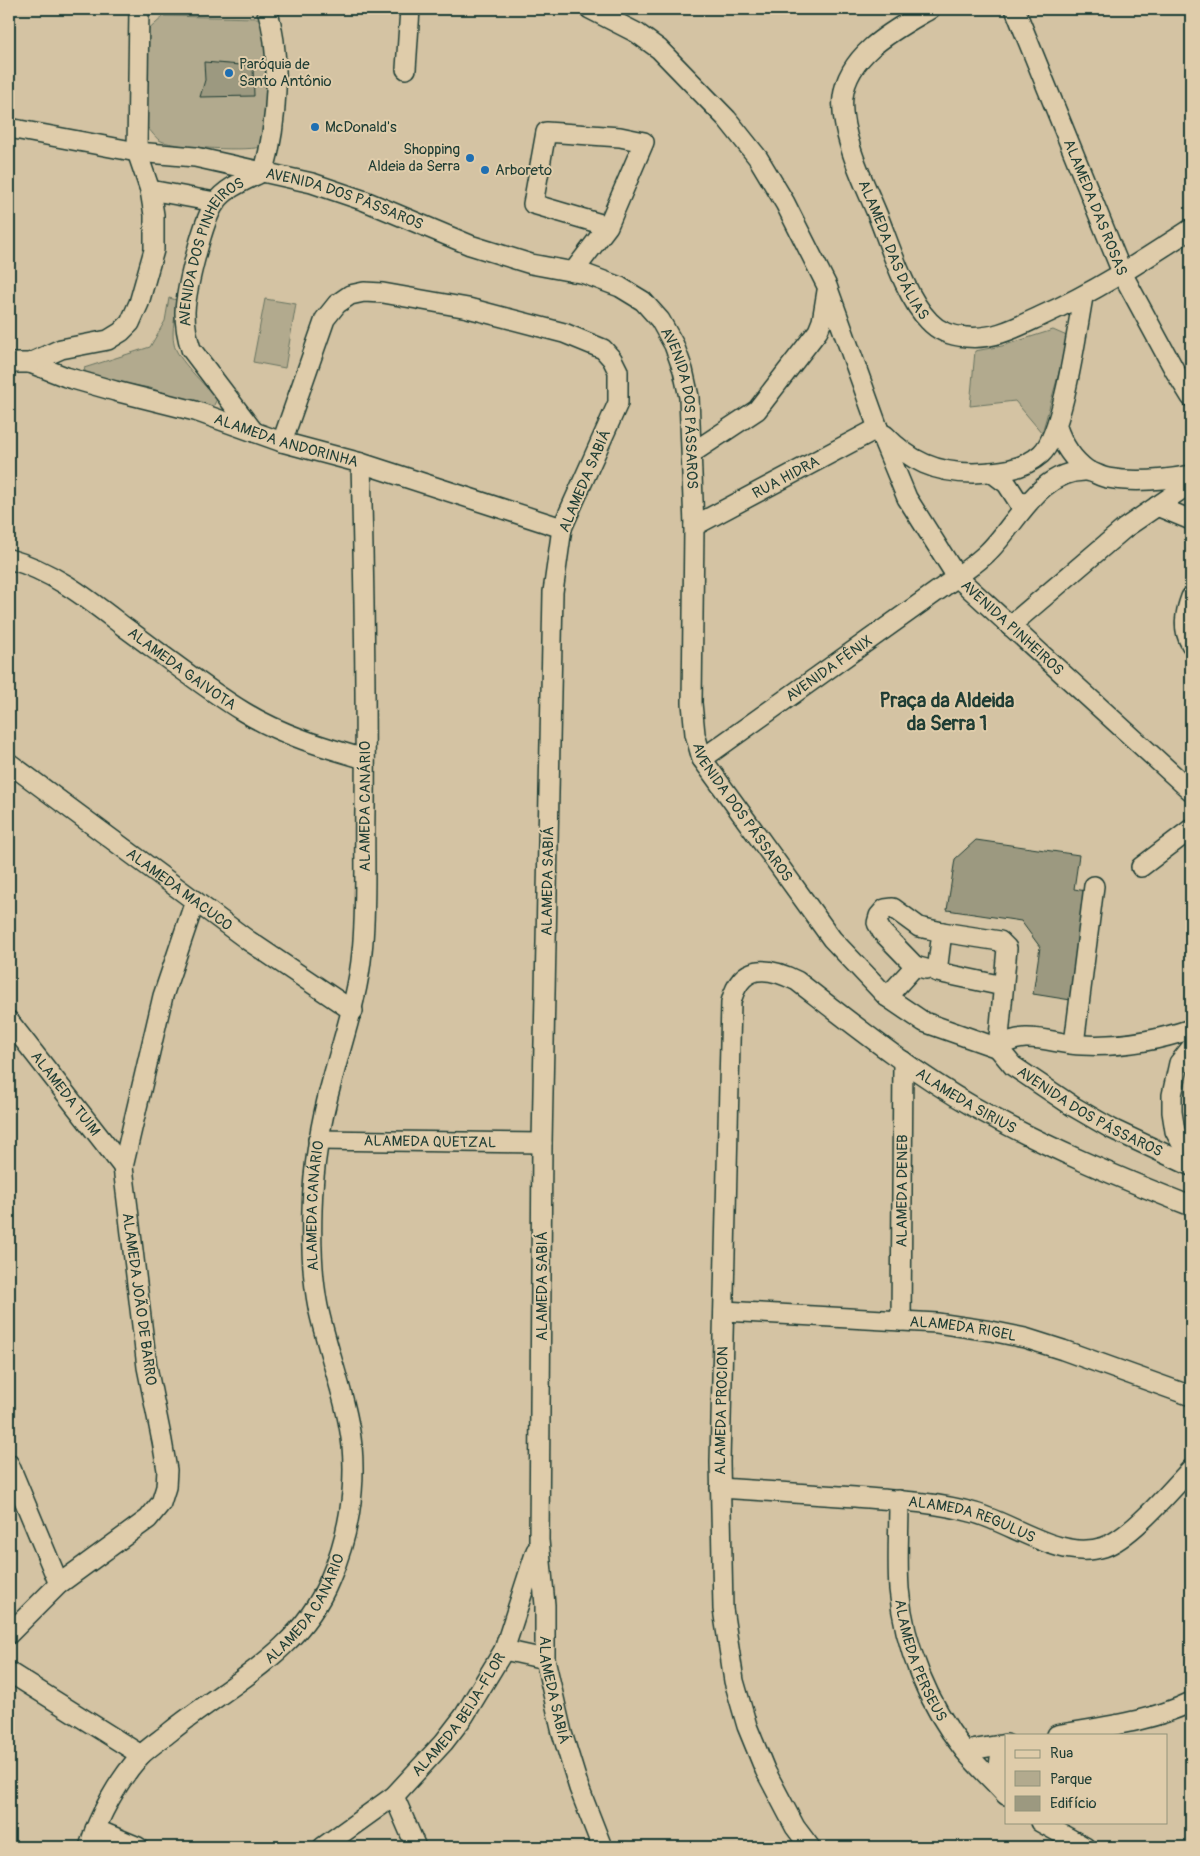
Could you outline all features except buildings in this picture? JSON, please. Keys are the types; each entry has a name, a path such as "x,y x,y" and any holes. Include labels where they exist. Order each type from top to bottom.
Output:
{"street":[{"path":"30,363 61,348 108,340 121,332 130,323 139,303 154,250 154,216 150,190 137,152 139,9"},
{"name":"AVENIDA DOS PINHEIROS","path":"254,433 191,349 186,333 185,310 207,218 215,202 228,191 264,171 271,144 275,116 273,32 267,9"},
{"path":"406,69 410,9"},
{"path":"590,9 637,33 660,49 727,119 758,158 785,203 827,286 878,428 900,451 930,467 960,473 1009,470 1030,463 1043,453 1057,427 1083,297"},
{"name":"ALAMEDA DAS DÁLIAS","path":"930,9 889,33 865,54 851,73 843,97 844,121 851,149 898,267 919,308 929,322 951,335 982,338 1004,333 1083,297 1122,275 1191,229"},
{"name":"ALAMEDA DAS ROSAS","path":"1015,9 1122,275 1191,397"},
{"name":"AVENIDA DOS PÁSSAROS","path":"9,128 137,152 195,157 312,183 365,201 470,245 531,264 573,272 620,287 643,301 660,320 674,345 684,370 689,397 694,526 692,702 695,734 702,759 832,939 887,997 924,1022 998,1048 1013,1066 1074,1107 1112,1130 1191,1166"},
{"path":"573,272 608,226 644,142 620,137 546,132 533,204 608,226"},
{"path":"150,190 215,202"},
{"path":"692,453 757,410 818,331 824,313 827,286"},
{"name":"ALAMEDA SABIÁ","path":"282,442 325,319 337,304 350,295 364,292 468,308 564,333 603,350 612,359 618,371 618,403 562,528 553,592 542,1143 539,1540 545,1606 545,1659 562,1733 579,1788 602,1847"},
{"path":"61,348 66,377"},
{"name":"ALAMEDA ANDORINHA","path":"9,363 30,363 66,377 195,411 282,442 361,463 562,528"},
{"path":"1057,427 1062,442 1080,465 1104,478 1155,480 1191,475"},
{"name":"RUA HIDRA","path":"694,526 878,428"},
{"name":"AVENIDA PINHEIROS","path":"878,428 907,498 957,577 1191,791"},
{"name":"ALAMEDA CANÁRIO","path":"89,1847 95,1829 118,1786 141,1755 185,1720 283,1649 306,1624 330,1580 348,1523 352,1492 352,1445 318,1304 312,1259 313,1174 318,1140 333,1077 353,1011 362,949 365,608 361,463"},
{"name":"AVENIDA FÊNIX","path":"702,759 987,554 1038,491 1052,482 1087,470"},
{"path":"990,472 1007,484 1023,509"},
{"path":"1010,626 1125,528 1191,483"},
{"path":"1156,506 1191,520"},
{"name":"ALAMEDA GAIVOTA","path":"9,559 43,572 76,590 244,712 296,737 365,759"},
{"path":"1191,597 1185,620 1186,635 1191,644"},
{"name":"ALAMEDA MACUCO","path":"9,764 195,901 353,1011"},
{"path":"1141,867 1191,829"},
{"path":"1078,1045 1094,886"},
{"name":"ALAMEDA JOÃO DE BARRO","path":"9,1634 59,1584 148,1519 161,1503 166,1486 167,1470 147,1367 123,1167 163,996 195,901"},
{"path":"998,1048 1003,986 1006,948 1004,943 919,927 893,908 885,909 879,916 877,923 882,932 915,966 1003,986"},
{"path":"937,972 942,932"},
{"path":"887,997 915,966"},
{"name":"ALAMEDA SIRIUS","path":"759,970 780,973 797,981 903,1062 974,1107 1115,1177 1191,1206"},
{"name":"ALAMEDA PROCION","path":"759,970 742,978 734,991 731,1002 720,1488 723,1609 734,1681 747,1726 765,1770 795,1827 810,1847"},
{"name":"ALAMEDA TUIM","path":"9,1021 123,1167"},
{"path":"998,1048 1015,1038 1078,1045 1136,1043 1168,1037 1191,1029"},
{"path":"1191,1048 1179,1063 1172,1096 1172,1112 1174,1130 1191,1160"},
{"name":"ALAMEDA DENEB","path":"901,1321 903,1062"},
{"name":"ALAMEDA QUETZAL","path":"318,1140 542,1143"},
{"name":"ALAMEDA RIGEL","path":"724,1311 937,1323 1025,1338 1191,1396"},
{"path":"9,1464 59,1584"},
{"name":"ALAMEDA REGULUS","path":"720,1488 898,1500 947,1506 976,1514 1059,1546 1078,1550 1095,1549 1115,1542 1143,1519 1191,1469"},
{"name":"ALAMEDA PERSEUS","path":"898,1500 899,1589 911,1651 921,1679 950,1730 965,1751 1002,1790"},
{"name":"ALAMEDA BEIJA-FLOR","path":"323,1847 394,1796 444,1742 464,1716 504,1650 539,1540"},
{"path":"504,1650 545,1659"},
{"path":"9,1672 141,1755"},
{"path":"1064,1734 1141,1720 1174,1710 1191,1702"},
{"path":"965,1751 1005,1744"},
{"path":"1002,1790 1000,1758 1005,1751"},
{"path":"394,1796 416,1847"},
{"path":"1044,1824 1085,1847"},
{"path":"95,1829 138,1847"}],"green space":[{"path":"164,16 260,18 268,32 266,146 230,149 182,146 161,141 147,127 146,32"},
{"path":"169,298 177,300 173,333 176,350 217,399 212,409 150,388 87,377 84,368 150,347 165,321"},
{"path":"265,299 296,304 285,368 253,362"},
{"path":"1053,330 1069,337 1042,433 1015,401 970,406 975,351 1002,346"}],"place":[{"name":"Paróquia de Santo Antônio","path":"229,73"},
{"name":"McDonald's","path":"315,127"},
{"name":"Shopping Aldeia da Serra","path":"470,158"},
{"name":"Arboreto","path":"485,170"}],"district":[{"name":"Praça da Aldeida da Serra 1","path":"947,712"}]}
